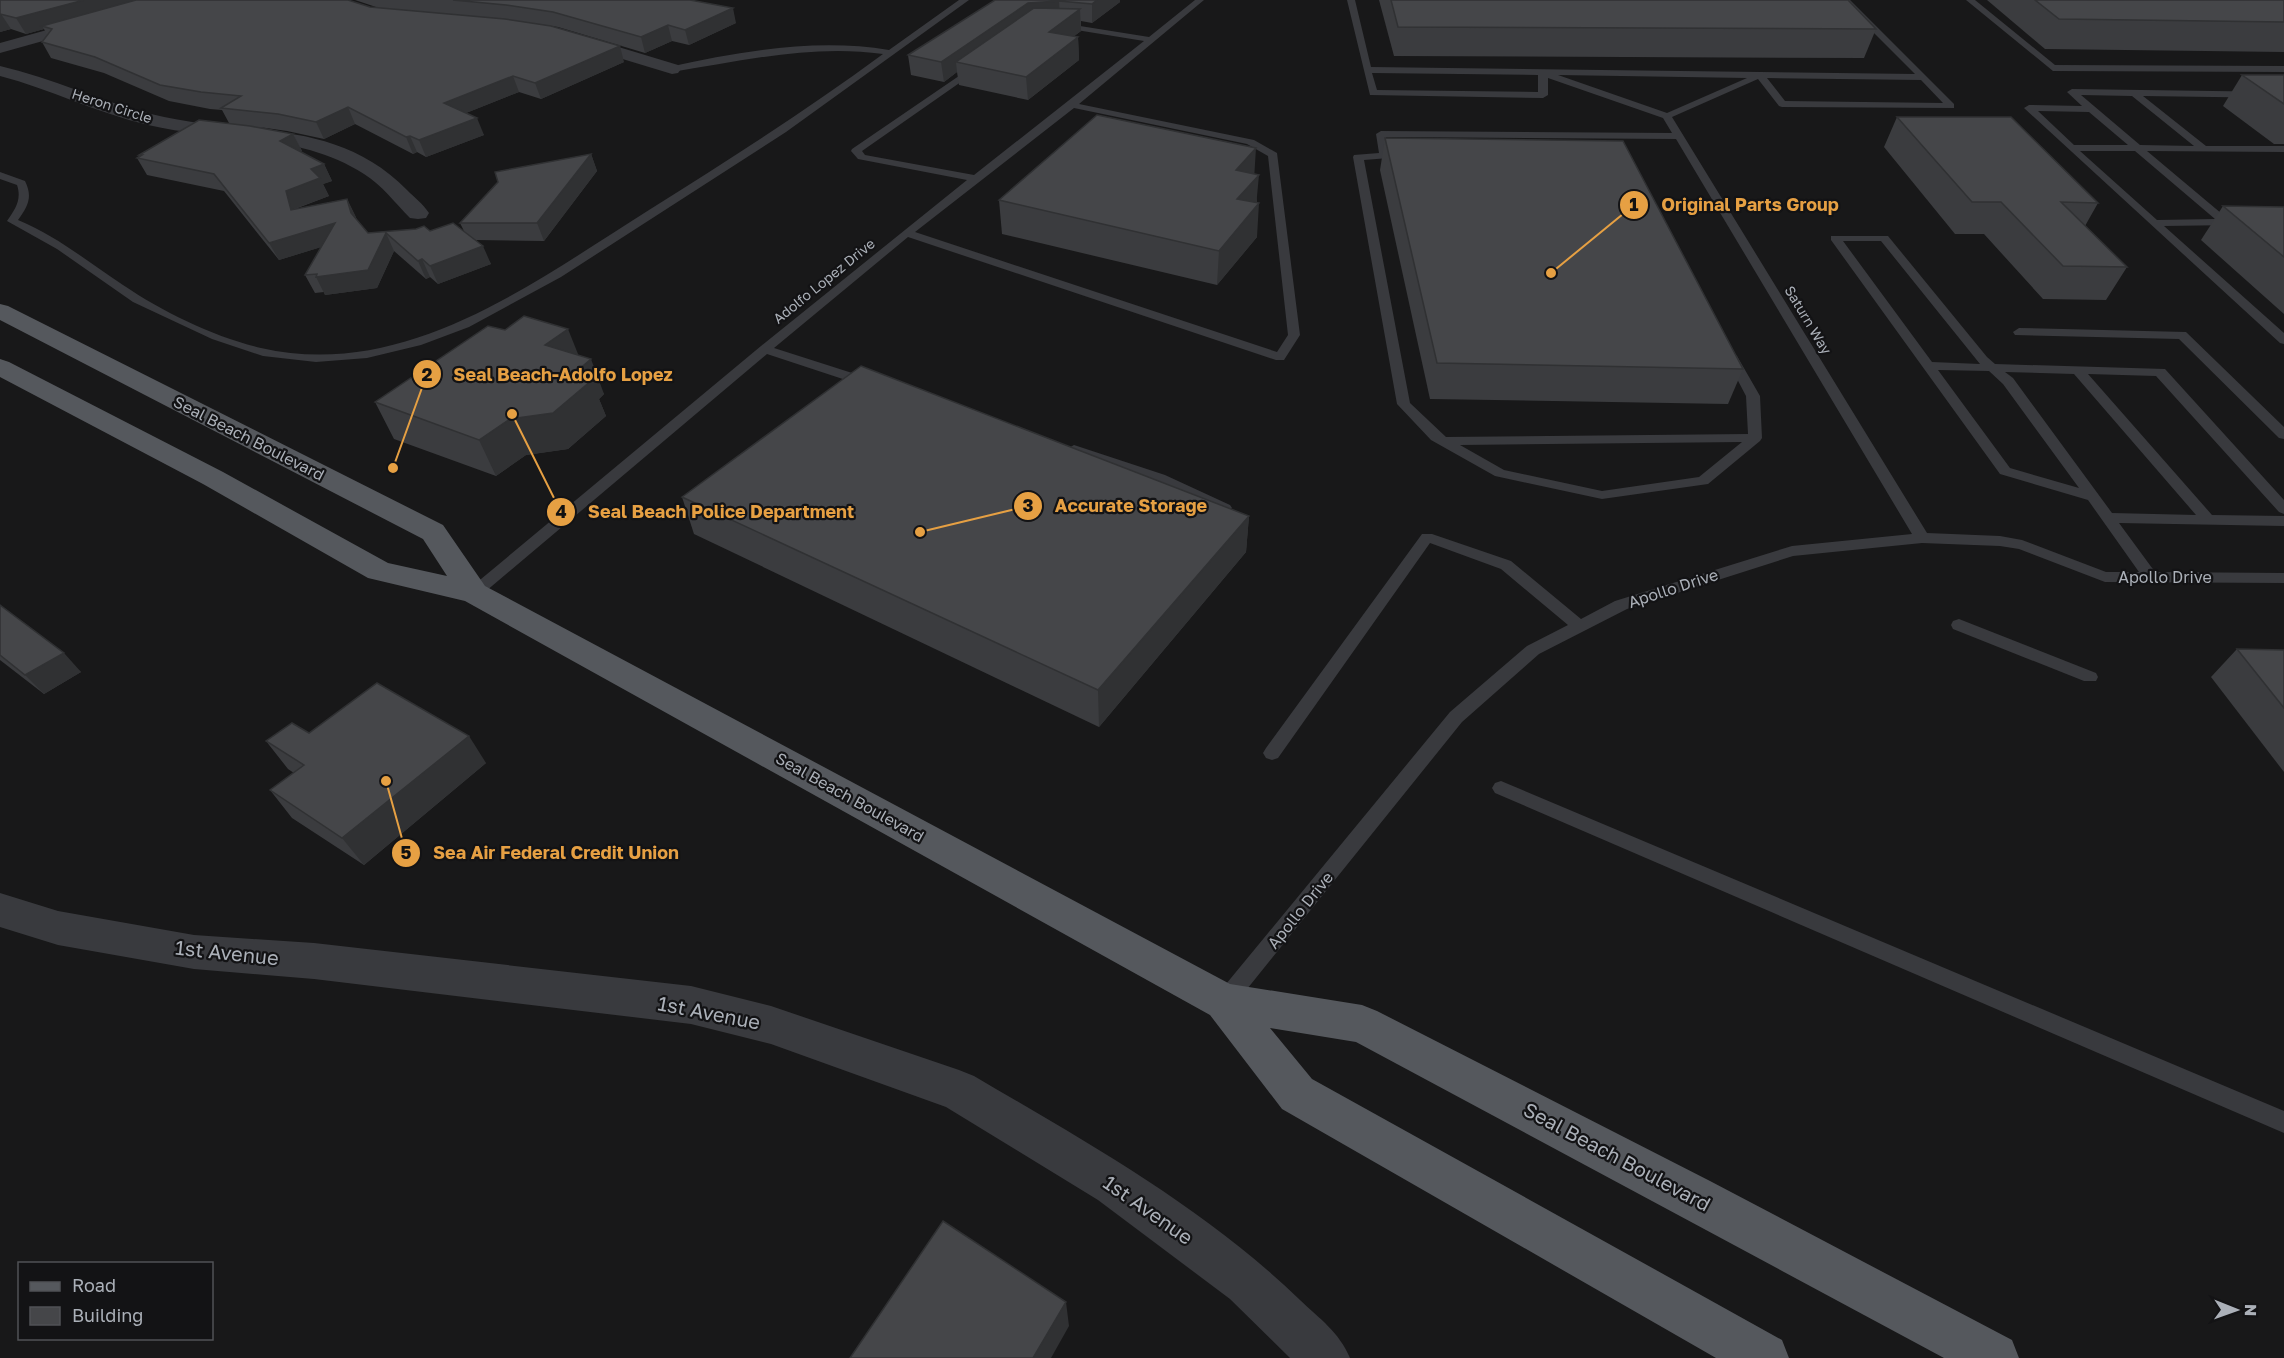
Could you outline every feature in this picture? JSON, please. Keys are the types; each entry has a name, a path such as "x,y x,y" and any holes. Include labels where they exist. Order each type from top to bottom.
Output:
{"main road":[{"name":"Seal Beach Boulevard","path":"0,311 433,532 474,593"},
{"name":"Seal Beach Boulevard","path":"0,367 213,478 379,571 474,593 1224,1002 1362,1024 1694,1197 1994,1358"},
{"name":"Seal Beach Boulevard","path":"1224,1002 1297,1094 1764,1358"}],"street":[{"path":"0,48 173,0"},
{"path":"558,34 672,69"},
{"name":"Heron Circle","path":"0,71 34,78 149,120 285,136 337,150 372,170 418,213"},
{"name":"1st Avenue","path":"0,910 58,928 194,952 314,961 691,1005 771,1025 960,1091 1114,1184 1247,1282 1325,1358"}],"lane":[{"path":"0,175 21,183 26,194 24,205 12,221 54,241 136,299 205,331 260,351 289,356 330,357 398,347 458,329 528,293 826,100 888,52 965,0"},
{"name":"Adolfo Lopez Drive","path":"474,593 907,233 1072,105 1200,0"},
{"path":"1351,0 1373,93 1543,95 1544,73"},
{"path":"1760,75 1782,104 1951,106 1845,0"},
{"path":"1970,0 2053,68 2284,69"},
{"path":"1047,23 1152,40"},
{"path":"672,69 807,49 857,47 888,52"},
{"path":"976,179 862,157 856,151 983,62"},
{"path":"1367,70 1923,77"},
{"path":"1544,73 1667,116 1760,75"},
{"path":"2225,222 2072,92 2284,95"},
{"path":"2134,93 2204,148"},
{"path":"907,233 1280,357 1294,335 1273,155 1250,141 1072,105"},
{"path":"2091,109 2029,108 2284,340"},
{"name":"Saturn Way","path":"1667,116 1922,538"},
{"path":"1680,136 1615,141 1381,134 1385,156 1358,157 1404,404 1442,441 1500,473 1602,495 1703,480 1755,438"},
{"path":"2071,148 2284,149"},
{"path":"2156,223 2249,223"},
{"path":"2092,497 2005,471 1835,238 1884,238 1983,360 2008,381 2151,577"},
{"path":"2019,332 2182,335 2284,435"},
{"path":"1725,344 1753,396 1755,438"},
{"path":"765,349 880,386"},
{"path":"1929,366 2160,372 2284,509"},
{"path":"2078,370 2208,520"},
{"path":"1442,441 1755,438"},
{"path":"1059,445 1160,478 1231,511"},
{"path":"2108,518 2284,521"},
{"path":"1272,753 1427,537 1506,565 1579,627"},
{"name":"Apollo Drive","path":"1224,1002 1456,717 1533,650 1620,605 1792,551 1922,538 2000,542 2039,550 2105,577 2278,578"},
{"path":"2278,578 2284,591"},
{"path":"1959,625 2090,677"},
{"path":"1501,788 2284,1122"}],"building":[{"path":"0,0 84,0 16,18 0,14"},
{"path":"136,0 348,0 370,7 505,19 551,26 620,46 535,83 513,76 444,103 477,118 419,140 410,136 406,137 348,107 316,122 278,114 221,108 241,96 160,85 95,57 42,42 52,29 42,26"},
{"path":"453,0 690,0 733,8 685,30 668,25 641,37 553,12"},
{"path":"995,0 1097,0 1092,4 1059,1 1028,3 941,62 908,55"},
{"path":"1391,0 1848,0 1876,29 1398,27"},
{"path":"2035,0 2284,0 2284,22 2059,19"},
{"path":"1034,8 1080,9 1049,32 1078,37 1026,77 956,62"},
{"path":"2242,75 2284,75 2284,104"},
{"path":"1097,115 1256,148 1236,170 1259,175 1237,199 1259,203 1219,251 999,200"},
{"path":"1897,117 2011,117 2098,203 2061,202 2127,267 2063,266 2001,202 1972,202"},
{"path":"199,120 293,134 280,141 324,164 311,169 320,178 286,191 291,210 347,199 351,213 368,233 416,229 424,226 430,231 453,223 483,246 430,266 422,259 418,261 386,233 368,270 316,277 317,274 305,275 335,223 269,243 214,174 137,158"},
{"path":"1385,138 1623,141 1743,369 1437,363"},
{"path":"591,154 537,223 460,223 498,182 495,172"},
{"path":"2223,206 2284,207 2284,257"},
{"path":"524,316 568,329 545,345 591,359 571,376 592,380 553,413 510,419 479,440 375,402 488,326 505,330"},
{"path":"861,366 1249,516 1098,690 682,497"},
{"path":"0,605 64,653 25,675 0,655"},
{"path":"2237,649 2284,650 2284,708"},
{"path":"377,683 469,736 342,838 270,790 304,765 266,741 292,723 309,733"},
{"path":"943,1221 1066,1302 1033,1358 850,1358"}],"place":[{"name":"Original Parts Group","path":"1551,273"},
{"name":"Seal Beach Police Department","path":"512,414"},
{"name":"Seal Beach-Adolfo Lopez","path":"393,468"},
{"name":"Accurate Storage","path":"920,532"},
{"name":"Sea Air Federal Credit Union","path":"386,781"}]}
